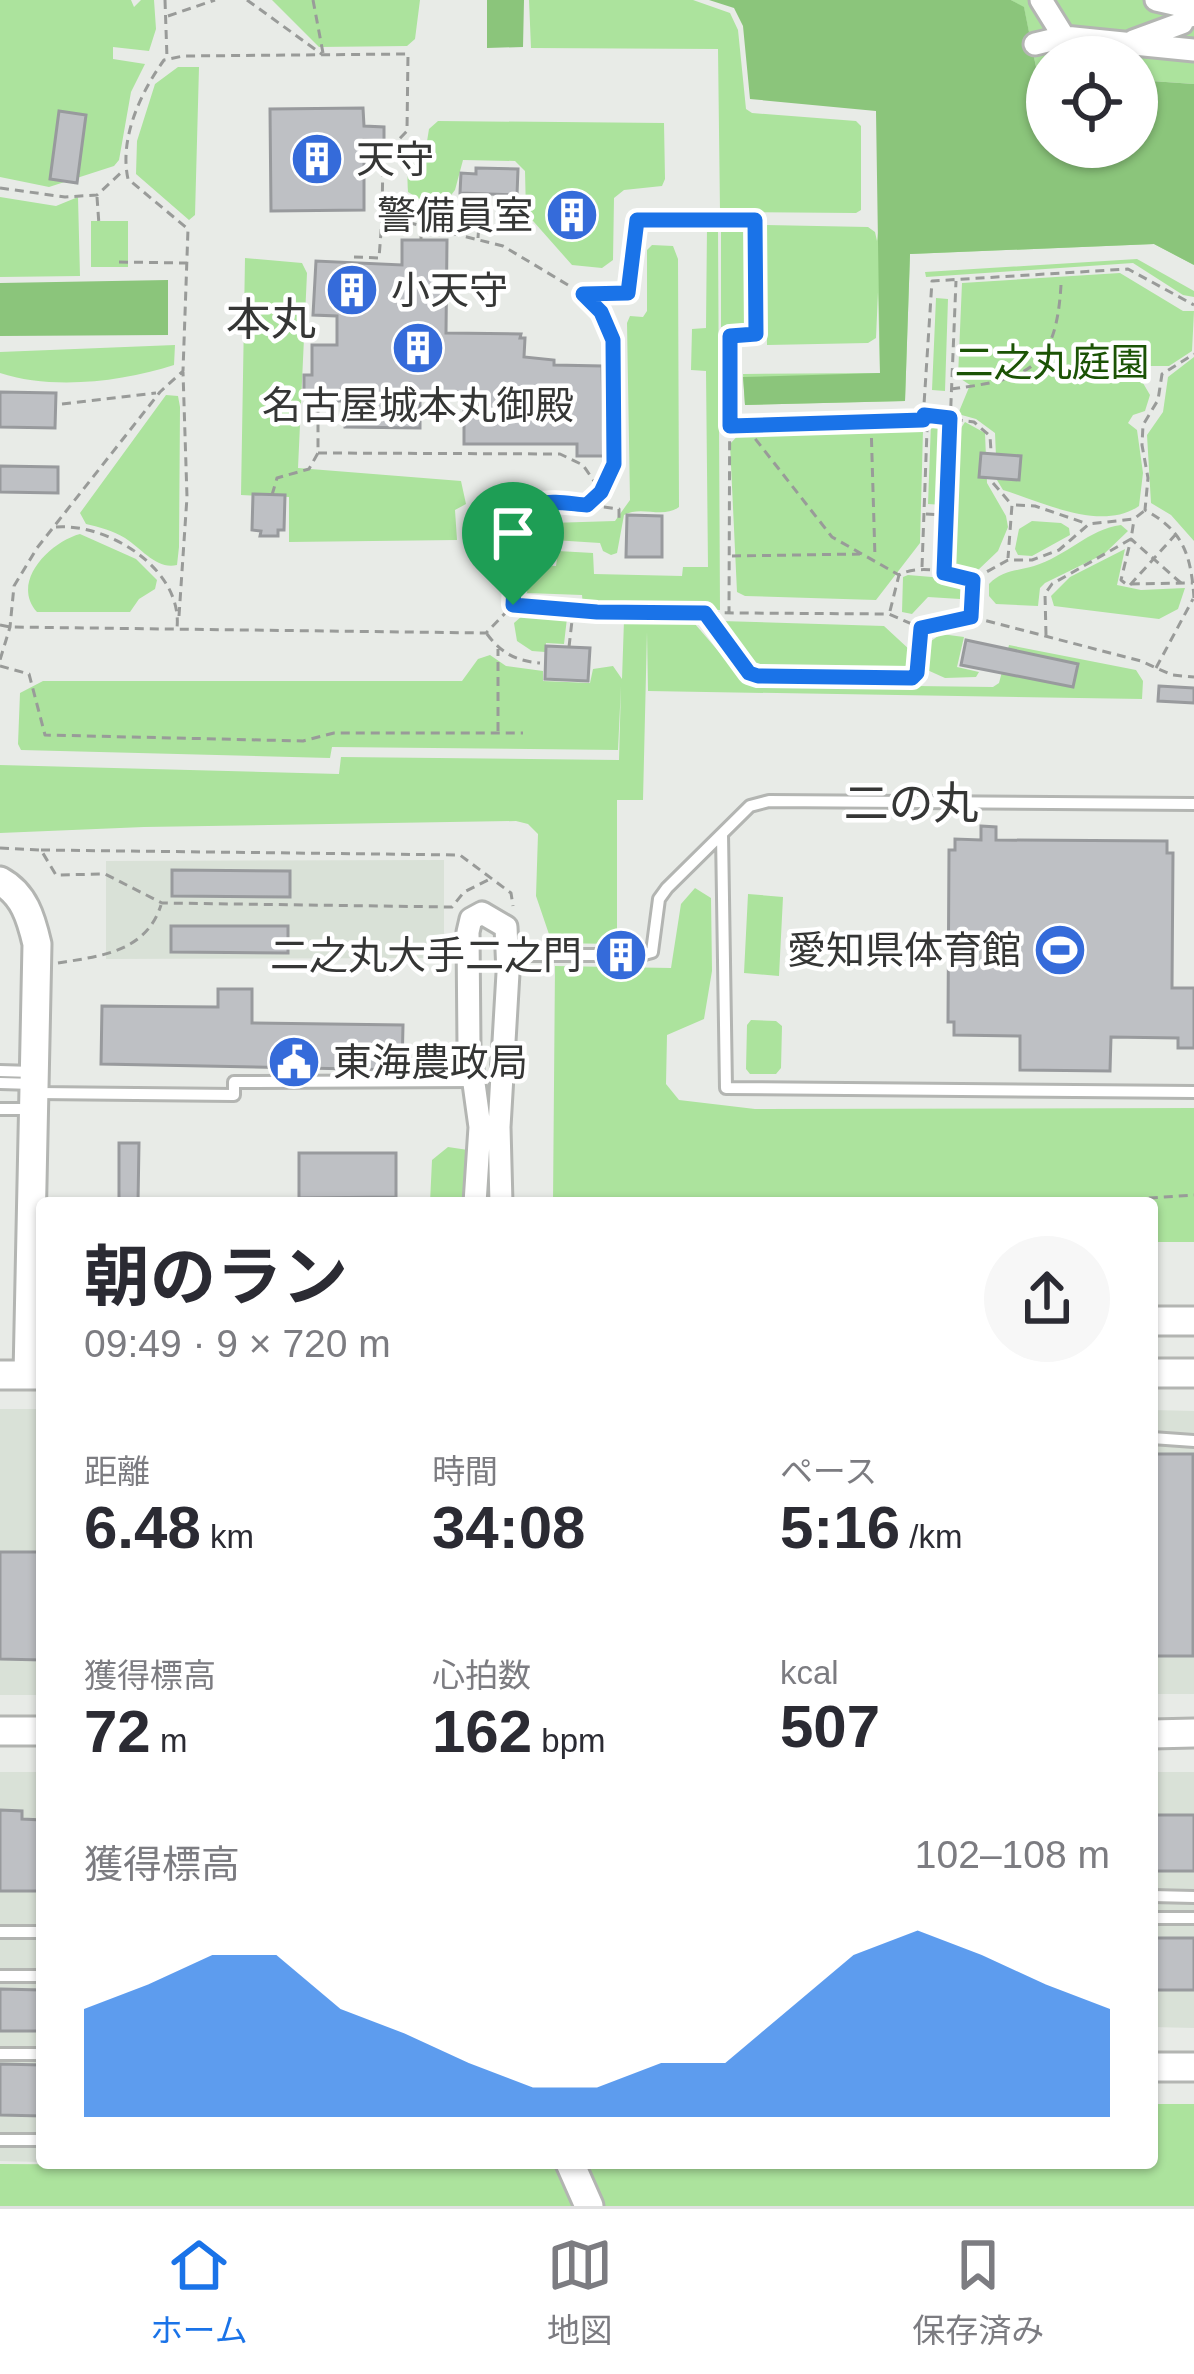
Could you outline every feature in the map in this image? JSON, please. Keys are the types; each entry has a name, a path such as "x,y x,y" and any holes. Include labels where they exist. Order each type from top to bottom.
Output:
{"street":[{"path":"1041,0 1063,36"},
{"path":"1148,36 1183,23 1190,11 1156,0"},
{"path":"1158,47 1194,50"},
{"path":"0,881 21,900 37,944 36,1323 23,1375"},
{"path":"476,1197 480,1127 469,1046 467,974 471,919 482,913 506,927 515,964 499,1127 501,1197"},
{"path":"467,974 480,966 515,964"},
{"path":"1158,1321 1194,1321"},
{"path":"0,1322 36,1323"},
{"path":"1158,1373 1194,1373"},
{"path":"0,1731 36,1731"},
{"path":"1158,1734 1194,1733"},
{"path":"1158,2067 1194,2067"},
{"path":"573,2169 589,2206"}],"lane":[{"path":"515,964 652,952 658,899 750,806 769,801 1194,803"},
{"path":"722,834 726,1088 1194,1092"},
{"path":"0,1071 34,1089"},
{"path":"0,1083 34,1089 234,1095 234,1082 475,1081"},
{"path":"0,1108 34,1089"},
{"path":"1158,1439 1194,1442"},
{"path":"1158,1896 1194,1897"},
{"path":"1158,1918 1194,1918"},
{"path":"0,1932 36,1932"},
{"path":"0,1976 36,1976"},
{"path":"0,2054 36,2054"},
{"path":"0,2140 36,2140"}],"path":[{"path":"165,0 167,59 143,89 130,132 126,169 128,178 188,229 183,371 187,511 177,629"},
{"path":"166,17 215,0"},
{"path":"247,0 323,55"},
{"path":"313,0 323,55"},
{"path":"167,59 408,54 407,131 382,156 379,258 354,257"},
{"path":"0,188 65,197 97,195 126,169"},
{"path":"478,240 481,194"},
{"path":"97,195 99,225"},
{"path":"382,216 503,246 583,294 601,312 613,340 614,464 601,492 587,505"},
{"path":"583,294 628,293 637,220 755,220 756,334 730,336 728,613"},
{"path":"421,240 422,226"},
{"path":"119,262 187,263"},
{"path":"921,570 932,281 1128,269 1194,305"},
{"path":"944,573 956,280"},
{"path":"952,389 1021,376 1044,358 1054,341 1061,285"},
{"path":"993,484 1012,505 1035,506 1089,524 1134,519 1145,510 1148,478 1143,425 1158,400 1162,374 1194,354"},
{"path":"183,371 160,392 14,586 0,663 28,674 45,735 303,741 334,733 523,733"},
{"path":"62,404 160,392"},
{"path":"272,494 277,478 309,469 318,453 318,401"},
{"path":"605,409 614,409"},
{"path":"730,426 950,418 984,428 991,451"},
{"path":"872,422 875,561"},
{"path":"744,426 832,537 899,575"},
{"path":"318,453 560,454 584,465 601,492"},
{"path":"0,625 486,633 513,605 518,529 527,510 539,504 587,505 619,509 619,518"},
{"path":"1008,560 1012,505"},
{"path":"1145,510 1177,533 1188,549 1193,583 1194,598 1156,668"},
{"path":"925,514 946,515"},
{"path":"1134,519 1121,580 1130,585 1193,583"},
{"path":"889,614 899,575 908,569 973,580 1008,560 1033,560 1059,550 1089,524"},
{"path":"54,527 85,528 123,543 161,578 178,616"},
{"path":"1130,585 1177,533"},
{"path":"1131,539 1181,583"},
{"path":"1046,636 1045,594 1052,584 1131,539"},
{"path":"729,556 862,554"},
{"path":"971,617 973,580"},
{"path":"513,605 889,614 921,628 971,617 1194,677"},
{"path":"569,647 573,610"},
{"path":"705,613 749,673 758,676 912,678 917,673 921,628"},
{"path":"486,633 498,649 514,658 541,663"},
{"path":"498,649 498,733"},
{"path":"0,848 460,855 511,893 514,914"},
{"path":"41,850 56,875 105,874 162,903 452,907 464,892 491,878"},
{"path":"58,963 111,954 138,941 155,923 162,903"},
{"path":"1158,1197 1194,1195"}],"shaded area":[{"path":"487,0 524,0 523,47 487,48"},
{"path":"709,0 1011,0 1024,7 1030,36 1026,36 1026,168 1158,168 1158,81 1194,84 1194,265 1154,244 910,254 905,401 745,405 743,377 880,373 876,111 750,99 743,26 734,8"},
{"path":"168,280 168,335 0,336 0,283"},
{"path":"444,860 444,958 106,959 106,861"},
{"path":"0,1409 36,1409 36,1695 0,1695"},
{"path":"1158,1410 1194,1411 1194,1694 1158,1694"},
{"path":"0,1772 36,1772 36,2162 0,2161"},
{"path":"1158,1772 1194,1772 1194,2028 1158,2027"}],"green space":[{"path":"0,0 131,0 134,7 141,0 154,0 156,29 149,51 113,47 113,59 145,64 131,92 114,166 49,187 0,177"},
{"path":"272,0 420,0 415,39 407,46 319,47"},
{"path":"529,0 693,0 730,13 738,30 746,109 856,121 861,126 861,210 720,212 718,49 531,48"},
{"path":"1011,0 1194,0 1194,84 1158,81 1158,36 1030,36 1024,8"},
{"path":"178,67 199,67 195,215 189,220 136,174 137,141 155,84"},
{"path":"438,121 664,123 665,179 662,186 624,190 614,198 613,260 602,268 572,265 526,213 525,171 515,161 463,160 448,199 421,200 408,192 409,172 424,160 429,129"},
{"path":"0,197 56,206 78,197 80,276 0,277"},
{"path":"91,221 128,221 128,267 91,267"},
{"path":"1159,223 1194,265 1154,244 910,254 905,401 745,405 743,374 880,373 878,292 876,338 868,343 767,345 766,225 868,227 877,241 878,233"},
{"path":"707,227 718,228 720,610 583,607 582,595 527,593 529,565 556,566 558,551 593,553 594,574 682,576 683,567 708,567 706,371 691,370 692,329 706,328"},
{"path":"721,228 747,228 747,328 721,327"},
{"path":"652,245 673,246 678,259 679,507 624,515 617,553 611,555 600,543 553,540 550,523 615,521 630,500 627,323 630,316 643,317 647,311 647,250"},
{"path":"245,258 302,263 307,273 298,468 461,481 466,504 455,510 457,540 289,542 289,497 241,495"},
{"path":"1137,259 1194,291 1194,297 1183,295 1133,263 926,277 925,272"},
{"name":"二之丸庭園","path":"1120,273 1183,311 1194,311 1192,351 1169,366 1143,366 1136,371 1150,395 1145,411 1133,415 1128,423 1137,430 1143,473 1139,506 1124,513 1090,516 1003,490 997,480 995,433 976,419 958,414 970,385 958,377 962,283"},
{"path":"936,298 948,299 945,391 932,390"},
{"path":"175,345 174,365 132,376 64,382 0,373 0,352"},
{"path":"1194,357 1194,541 1171,515 1151,503 1147,435 1163,412 1168,377"},
{"path":"166,395 178,396 180,407 179,547 177,565 170,566 156,562 120,536 86,524 80,513"},
{"path":"965,422 985,433 987,483 1008,527 998,551 977,571 951,569"},
{"path":"931,423 946,423 943,505 928,504"},
{"path":"923,430 920,543 876,600 737,592 730,444 742,431"},
{"path":"1032,521 1061,523 1070,535 1032,556 1018,555 1019,529"},
{"path":"1121,525 1128,531 1104,554 1045,583 1038,606 996,604 989,596 989,584 999,576 1045,562 1098,532"},
{"path":"80,534 136,559 157,580 155,589 130,612 37,612 28,588 37,565 57,545"},
{"path":"1125,549 1117,585 1141,590 1185,588 1178,609 1159,619 1054,606 1051,596 1070,577"},
{"path":"903,577 956,579 961,584 960,599 928,597 912,614 902,612"},
{"path":"534,615 567,618 564,644 546,643 545,652 532,651 517,641 514,623"},
{"path":"624,620 695,624 744,681 754,684 993,687 999,683 1009,645 1136,670 1143,681 1142,699 648,691 647,632 643,800 617,800 617,944 552,943 536,896 538,834 516,821 0,833 0,765 339,774 341,757 619,760 621,686 618,750 332,747 330,758 21,750 18,744 20,693 43,681 462,681 478,659 490,655 506,666 543,671 543,681 590,683 593,669 613,666 622,679"},
{"path":"721,621 884,626 911,651 909,672 754,669"},
{"path":"941,634 964,637 957,667 979,672 976,677 945,678 925,669 924,646"},
{"path":"695,888 711,898 712,971 704,1019 667,1035 666,1084 679,1100 755,1109 1194,1108 1194,1242 1158,1242 1158,1197 553,1197 555,966 671,968 681,904"},
{"path":"748,894 783,897 779,976 744,973"},
{"path":"751,1020 776,1021 782,1026 781,1068 776,1074 750,1074 746,1069"},
{"path":"448,1147 468,1150 467,1197 430,1197 432,1160"},
{"path":"1158,2104 1194,2104 1194,2206 0,2206 0,2164 36,2164 36,2169 1158,2169"}],"building":[{"name":"天守","path":"363,108 364,126 384,127 384,141 364,140 364,210 271,211 270,109"},
{"path":"59,111 86,115 77,183 50,179"},
{"path":"476,168 518,169 517,195 460,193 461,173 476,174"},
{"name":"名古屋城本丸御殿","path":"402,240 447,240 446,333 521,334 524,357 554,360 554,365 602,366 604,456 577,456 577,444 464,444 464,392 420,392 420,428 345,427 345,401 312,401 312,395 304,395 304,375 312,375 312,345 337,345 337,316 313,315 316,261 402,265"},
{"path":"0,392 56,393 55,428 0,427"},
{"path":"981,453 1021,456 1019,480 979,477"},
{"path":"0,466 58,467 58,493 0,492"},
{"path":"253,494 285,495 284,530 278,530 278,536 260,536 261,531 252,530"},
{"path":"627,515 662,516 662,557 626,557"},
{"path":"966,640 1078,664 1073,687 961,665"},
{"path":"546,646 590,648 588,681 545,679"},
{"path":"1159,686 1194,688 1194,703 1158,701"},
{"name":"愛知県体育館","path":"981,826 996,827 996,840 1167,841 1167,853 1173,853 1172,988 1194,988 1194,1048 1178,1048 1178,1038 1111,1037 1110,1071 1020,1070 1020,1036 954,1035 954,1022 948,1022 949,850 955,850 955,839 981,840"},
{"path":"172,870 290,871 290,897 172,896"},
{"path":"171,926 288,926 288,953 171,952"},
{"path":"218,989 252,989 252,1023 403,1025 402,1070 101,1064 102,1006 218,1007"},
{"path":"119,1143 139,1143 138,1197 119,1197"},
{"path":"299,1153 396,1153 396,1197 299,1197"},
{"path":"1158,1454 1193,1454 1193,1656 1158,1656"},
{"path":"0,1552 36,1552 36,1660 0,1659"},
{"path":"0,1810 22,1811 22,1819 36,1820 36,1891 0,1891"},
{"path":"1158,1815 1194,1815 1194,1871 1158,1871"},
{"path":"1158,1938 1194,1938 1194,1990 1158,1990"},
{"path":"0,1989 36,1990 36,2031 0,2031"},
{"path":"0,2064 36,2065 36,2116 0,2115"}],"place":[{"name":"天守","path":"317,159"},
{"name":"警備員室","path":"572,215"},
{"name":"小天守","path":"352,290"},
{"name":"名古屋城本丸御殿","path":"418,348"},
{"name":"愛知県体育館","path":"1060,950"},
{"name":"二之丸大手二之門","path":"621,955"},
{"name":"東海農政局","path":"294,1062"}],"district":[{"name":"本丸","path":"271,319"},
{"name":"二の丸","path":"911,803"}],"route":[{"path":"637,220 755,220 756,334 730,336 730,426 923,420 924,415 950,418 944,573 973,580 971,617 921,628 917,673 912,678 758,676 749,673 705,613 513,605 518,529 527,510 539,504 587,505 601,492 614,464 613,340 601,312 583,294 628,293 637,220"}]}
